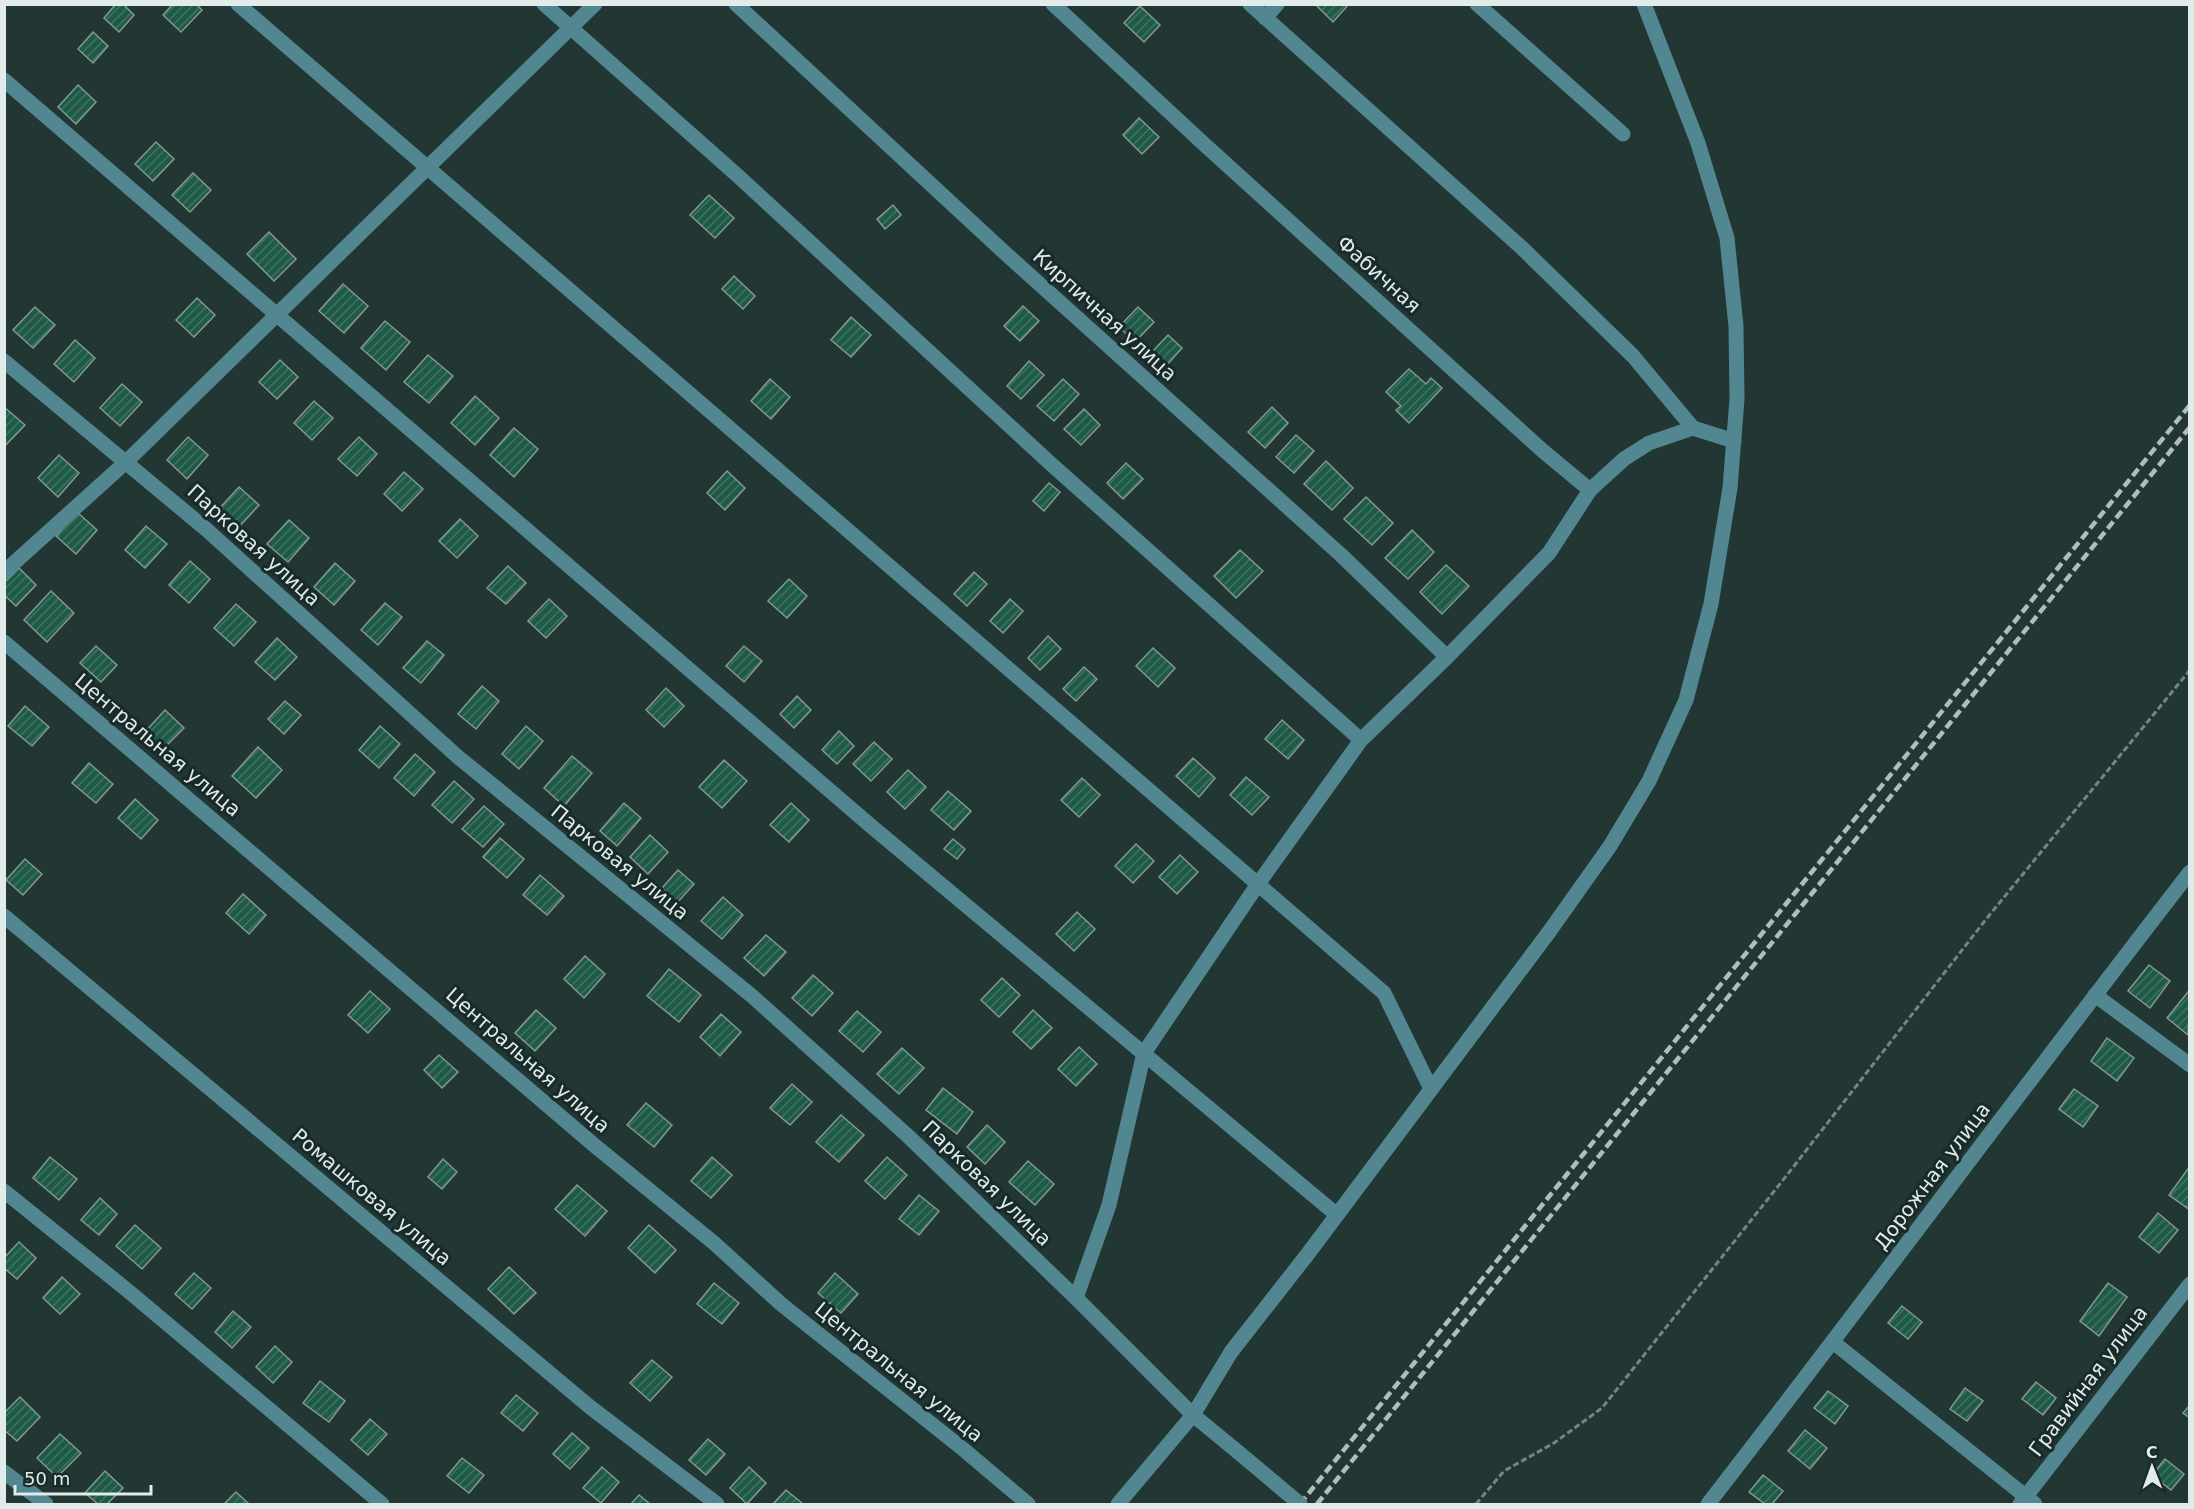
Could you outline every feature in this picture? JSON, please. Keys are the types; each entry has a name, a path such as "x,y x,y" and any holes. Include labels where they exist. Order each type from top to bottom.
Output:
{"street":[{"path":"238,4 1384,993 1431,1089"},
{"path":"544,4 738,176 1051,464 1361,740"},
{"path":"4,572 126,462 595,4"},
{"name":"Кирпичная улица","path":"736,4 1013,261 1341,555 1447,657"},
{"name":"Фабичная","path":"1053,4 1543,451 1590,490"},
{"path":"1250,4 1522,248 1633,356 1693,428 1734,441"},
{"path":"1265,18 1277,4"},
{"path":"1477,4 1623,134"},
{"path":"1118,1504 1193,1415 1231,1352 1337,1215 1549,932 1603,855 1649,781 1686,700 1709,615 1730,488 1737,399 1736,326 1727,238 1698,142 1644,4"},
{"path":"4,80 871,826 1337,1215"},
{"name":"Парковая улица","path":"4,361 207,530 458,757 752,996 908,1136 1193,1415 1300,1504"},
{"path":"1076,1298 1109,1205 1144,1053 1258,884 1361,740 1447,657 1549,553 1590,490 1624,459 1649,443 1693,428"},
{"name":"Центральная улица","path":"4,642 528,1086 594,1145 714,1243 781,1304 1029,1504"},
{"name":"Дорожная улица","path":"1708,1504 2190,872"},
{"name":"Ромашковая улица","path":"4,916 590,1407 717,1504"},
{"path":"2095,994 2190,1065"},
{"path":"4,1191 127,1290 382,1504"},
{"name":"Гравийная улица","path":"2027,1502 2190,1284"},
{"path":"1833,1342 2027,1502"},
{"path":"4,1472 46,1504"}],"path":[{"path":"1476,1504 1504,1472 1554,1443 1602,1408 1987,918 2190,670"}],"building":[{"path":"116,4 123,4 134,15 119,32 104,18"},
{"path":"173,4 196,4 202,10 181,32 163,15"},
{"path":"1315,4 1349,4 1333,22"},
{"path":"1140,6 1160,25 1144,42 1124,23"},
{"path":"93,32 108,46 93,63 78,49"},
{"path":"78,85 96,102 76,124 58,107"},
{"path":"1139,118 1159,137 1142,154 1123,135"},
{"path":"156,142 174,159 153,181 135,164"},
{"path":"193,173 211,190 190,212 172,195"},
{"path":"709,195 734,218 715,238 690,215"},
{"path":"893,205 901,215 885,229 877,219"},
{"path":"269,232 296,259 274,281 247,254"},
{"path":"734,276 755,296 743,309 722,289"},
{"path":"343,284 368,306 344,333 319,311"},
{"path":"197,298 215,315 194,337 176,320"},
{"path":"1023,306 1039,321 1020,341 1004,326"},
{"path":"35,307 55,325 33,348 13,330"},
{"path":"1138,307 1154,322 1135,342 1119,327"},
{"path":"851,317 871,335 851,357 831,340"},
{"path":"385,321 410,342 386,370 361,348"},
{"path":"1168,335 1182,348 1166,366 1152,352"},
{"path":"75,340 95,358 74,382 54,364"},
{"path":"428,355 453,376 429,403 404,382"},
{"path":"280,360 298,377 277,399 259,382"},
{"path":"1029,361 1044,375 1021,399 1007,386"},
{"path":"1409,369 1426,384 1431,378 1442,388 1409,423 1396,410 1401,406 1386,392"},
{"path":"770,379 790,397 771,419 751,401"},
{"path":"1063,379 1079,394 1054,421 1037,406"},
{"path":"122,384 142,402 120,426 100,408"},
{"path":"475,396 499,418 475,445 451,423"},
{"path":"314,401 333,418 312,440 294,423"},
{"path":"4,407 25,425 4,447"},
{"path":"1272,407 1288,423 1265,448 1248,432"},
{"path":"1084,409 1100,425 1081,445 1064,429"},
{"path":"514,428 538,449 514,477 490,455"},
{"path":"1296,435 1314,451 1294,473 1276,457"},
{"path":"188,437 208,455 187,479 167,460"},
{"path":"359,437 377,454 357,476 338,459"},
{"path":"59,455 79,473 58,497 38,478"},
{"path":"1326,461 1353,488 1332,510 1304,484"},
{"path":"1126,463 1143,479 1123,499 1107,483"},
{"path":"727,471 745,488 725,510 707,493"},
{"path":"404,472 423,489 402,511 384,494"},
{"path":"1049,483 1060,492 1044,511 1033,501"},
{"path":"239,487 259,505 237,529 217,511"},
{"path":"1366,497 1393,523 1372,545 1344,519"},
{"path":"77,512 97,530 76,554 56,536"},
{"path":"460,519 478,536 457,558 439,541"},
{"path":"289,520 309,538 288,562 267,544"},
{"path":"146,526 167,544 145,568 125,550"},
{"path":"1412,530 1434,552 1408,579 1385,558"},
{"path":"1240,550 1263,571 1236,598 1214,576"},
{"path":"190,561 210,579 189,603 169,585"},
{"path":"335,563 355,581 334,605 314,587"},
{"path":"1446,565 1469,586 1442,614 1420,592"},
{"path":"508,566 526,583 506,604 487,588"},
{"path":"19,568 36,585 16,606 4,595 4,583"},
{"path":"974,572 987,584 967,606 954,594"},
{"path":"789,579 807,596 787,618 768,601"},
{"path":"51,591 74,613 47,642 24,620"},
{"path":"549,599 567,616 546,638 528,621"},
{"path":"1010,599 1023,611 1003,633 990,621"},
{"path":"385,603 402,617 378,645 361,630"},
{"path":"236,604 256,622 234,646 214,628"},
{"path":"1048,636 1061,649 1040,670 1028,658"},
{"path":"277,638 297,657 275,680 255,662"},
{"path":"427,641 444,655 421,683 403,668"},
{"path":"96,646 117,665 101,682 80,663"},
{"path":"744,646 762,661 744,682 726,666"},
{"path":"1153,648 1175,668 1158,687 1136,666"},
{"path":"1084,667 1097,679 1076,701 1063,689"},
{"path":"482,686 499,701 476,729 458,714"},
{"path":"666,688 684,706 664,727 646,710"},
{"path":"797,696 811,710 794,728 780,714"},
{"path":"285,701 301,715 284,734 268,719"},
{"path":"25,706 49,727 32,746 8,726"},
{"path":"165,710 184,728 162,750 144,733"},
{"path":"1282,720 1304,740 1288,759 1265,739"},
{"path":"380,726 400,744 379,768 359,750"},
{"path":"526,726 543,741 519,769 502,754"},
{"path":"839,731 854,746 837,764 822,750"},
{"path":"874,742 892,759 871,781 853,764"},
{"path":"258,747 282,770 256,798 232,776"},
{"path":"415,754 435,772 414,796 394,778"},
{"path":"572,756 592,773 564,806 544,788"},
{"path":"1193,758 1215,778 1199,797 1176,776"},
{"path":"724,760 747,781 722,808 699,787"},
{"path":"89,763 113,784 96,803 72,783"},
{"path":"908,770 926,787 905,809 887,792"},
{"path":"1246,777 1269,797 1252,815 1230,795"},
{"path":"1082,778 1100,795 1079,817 1061,800"},
{"path":"454,781 474,799 452,823 432,805"},
{"path":"948,791 971,811 954,830 931,810"},
{"path":"135,799 158,820 141,839 118,818"},
{"path":"624,803 641,818 617,846 600,831"},
{"path":"791,803 809,820 789,842 770,825"},
{"path":"484,806 504,824 483,847 462,829"},
{"path":"650,835 668,852 648,874 630,857"},
{"path":"500,838 524,859 507,878 483,857"},
{"path":"953,839 965,849 957,859 944,849"},
{"path":"1136,844 1154,861 1133,883 1115,866"},
{"path":"1180,855 1198,872 1177,894 1159,877"},
{"path":"25,859 42,874 23,895 6,880"},
{"path":"678,870 694,884 677,903 662,888"},
{"path":"540,875 564,896 547,915 523,895"},
{"path":"243,894 266,915 249,934 226,913"},
{"path":"723,897 743,915 722,939 701,921"},
{"path":"1077,912 1095,929 1074,951 1056,934"},
{"path":"766,935 786,952 764,976 744,958"},
{"path":"585,956 605,974 584,998 564,979"},
{"path":"2149,965 2170,981 2150,1008 2128,991"},
{"path":"669,969 701,995 679,1022 647,996"},
{"path":"813,975 833,993 812,1016 792,998"},
{"path":"1002,978 1020,995 999,1017 981,1000"},
{"path":"370,991 390,1009 368,1033 348,1015"},
{"path":"2188,992 2190,993 2188,1035 2167,1018"},
{"path":"536,1010 556,1028 535,1051 515,1033"},
{"path":"1033,1010 1052,1028 1031,1049 1013,1032"},
{"path":"857,1011 881,1032 863,1052 839,1031"},
{"path":"721,1014 741,1032 720,1056 700,1037"},
{"path":"2107,1038 2134,1058 2117,1081 2091,1061"},
{"path":"1079,1047 1097,1064 1076,1086 1058,1069"},
{"path":"902,1048 924,1068 899,1094 877,1074"},
{"path":"439,1055 458,1072 442,1088 424,1070"},
{"path":"792,1084 812,1102 790,1125 770,1108"},
{"path":"943,1088 973,1112 957,1134 926,1110"},
{"path":"2074,1089 2098,1106 2083,1127 2059,1109"},
{"path":"646,1103 672,1125 654,1147 627,1125"},
{"path":"841,1115 864,1135 839,1162 816,1142"},
{"path":"987,1125 1005,1142 985,1164 967,1147"},
{"path":"50,1157 77,1179 59,1200 33,1178"},
{"path":"712,1157 732,1175 711,1198 691,1181"},
{"path":"887,1157 907,1175 885,1199 865,1181"},
{"path":"443,1159 457,1172 442,1189 428,1177"},
{"path":"1028,1161 1054,1184 1035,1205 1009,1182"},
{"path":"2190,1166 2190,1210 2169,1195"},
{"path":"577,1185 607,1211 585,1236 555,1209"},
{"path":"919,1195 939,1211 919,1235 899,1219"},
{"path":"100,1198 117,1214 99,1235 81,1220"},
{"path":"2158,1213 2178,1230 2159,1253 2139,1237"},
{"path":"135,1225 161,1248 142,1269 116,1246"},
{"path":"649,1225 676,1250 655,1273 628,1248"},
{"path":"19,1242 36,1258 17,1279 4,1268 4,1258"},
{"path":"509,1267 536,1293 514,1314 488,1289"},
{"path":"194,1273 211,1288 192,1309 175,1294"},
{"path":"835,1273 858,1294 841,1313 818,1293"},
{"path":"62,1277 80,1294 60,1314 43,1298"},
{"path":"714,1283 739,1303 722,1324 697,1304"},
{"path":"2108,1283 2127,1297 2099,1336 2080,1321"},
{"path":"1902,1306 1922,1322 1908,1339 1888,1323"},
{"path":"233,1311 251,1327 232,1348 215,1332"},
{"path":"275,1346 292,1362 273,1383 256,1367"},
{"path":"652,1360 672,1377 650,1401 630,1383"},
{"path":"320,1381 345,1401 329,1422 303,1403"},
{"path":"2036,1382 2056,1398 2043,1415 2022,1399"},
{"path":"1965,1388 1983,1401 1967,1421 1950,1409"},
{"path":"1828,1391 1848,1406 1835,1424 1814,1408"},
{"path":"516,1395 538,1413 523,1431 501,1413"},
{"path":"20,1397 40,1417 17,1441 4,1430 4,1413"},
{"path":"2190,1405 2190,1418 2183,1413"},
{"path":"370,1419 387,1434 368,1455 351,1440"},
{"path":"1805,1430 1827,1448 1810,1469 1788,1451"},
{"path":"572,1433 589,1448 570,1469 553,1454"},
{"path":"60,1434 81,1453 57,1477 37,1458"},
{"path":"708,1439 725,1454 706,1475 689,1460"},
{"path":"462,1458 484,1475 469,1493 447,1476"},
{"path":"2165,1459 2184,1474 2171,1490 2152,1475"},
{"path":"602,1467 619,1482 601,1503 583,1488"},
{"path":"749,1467 766,1483 747,1504 730,1488"},
{"path":"105,1471 123,1488 107,1504 98,1504 85,1493"},
{"path":"1763,1475 1783,1491 1772,1504 1765,1504 1749,1492"},
{"path":"786,1490 803,1504 773,1504"},
{"path":"236,1492 249,1504 224,1504"},
{"path":"639,1495 650,1504 631,1504"}],"railway":[{"path":"1300,1504 2190,405"},
{"path":"1317,1504 2190,427"}]}
